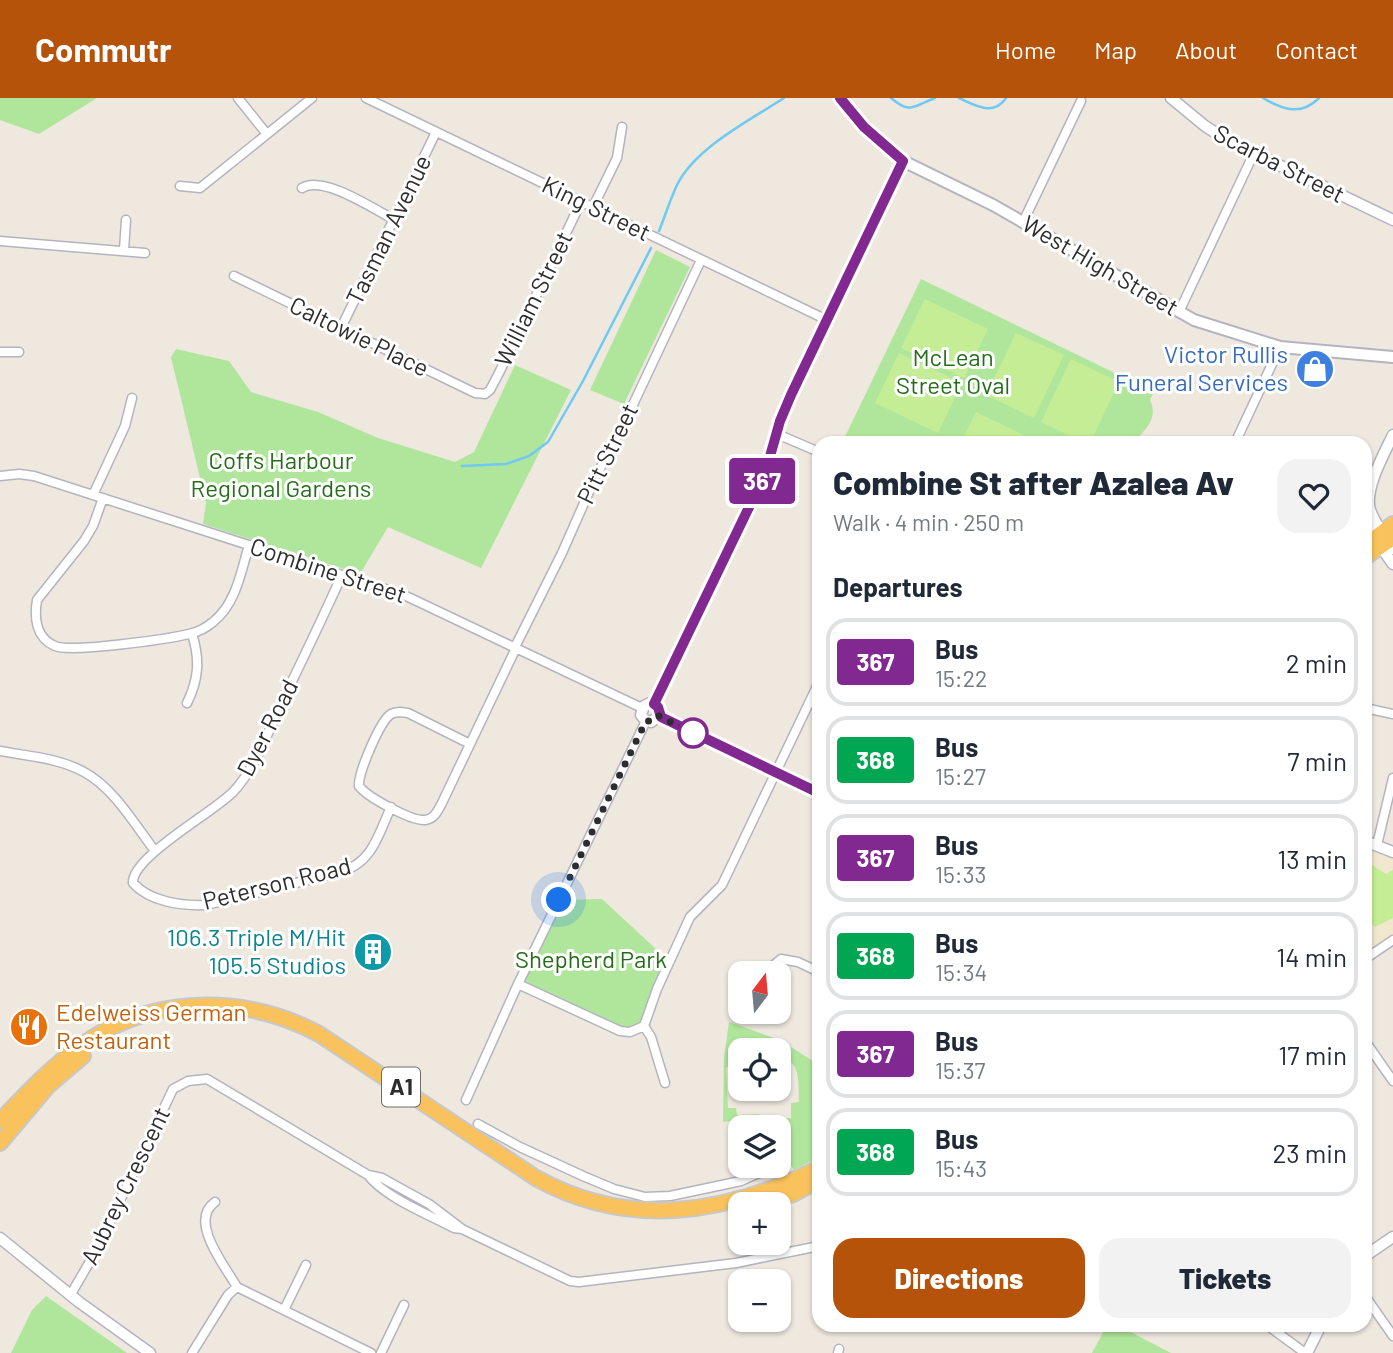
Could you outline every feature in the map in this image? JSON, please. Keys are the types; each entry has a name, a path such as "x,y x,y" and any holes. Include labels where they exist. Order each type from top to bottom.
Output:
{"highway":[{"name":"A1","path":"0,1121 82,1044 116,1026 157,1011 230,1006 282,1017 319,1034 536,1178 594,1203 629,1209 673,1210 733,1201 812,1182"},
{"name":"A1","path":"0,1143 48,1086 84,1055 108,1040 159,1020 193,1015 231,1015 276,1025 312,1040 527,1183 566,1204 606,1215 645,1220 691,1218 728,1212"},
{"name":"A1","path":"784,1192 812,1173"}],"main road":[{"name":"West High Street","path":"840,98 864,127 903,161 1023,222 1179,312 1205,324 1280,347 1393,357"}],"street":[{"path":"238,98 266,133"},
{"path":"180,186 200,188 312,98"},
{"name":"King Street","path":"366,98 827,320"},
{"name":"Scarba Street","path":"1171,98 1205,126 1254,153 1393,220"},
{"path":"1023,222 1081,101"},
{"path":"593,207 617,158 622,127"},
{"name":"Tasman Avenue","path":"341,328 436,132"},
{"path":"1179,312 1254,153"},
{"path":"654,704 765,474 791,395 903,161"},
{"path":"302,188 315,183 331,188 393,219"},
{"name":"William Street","path":"485,394 499,373 581,202"},
{"path":"124,250 126,220"},
{"path":"0,241 145,253"},
{"name":"Pitt Street","path":"470,744 701,260"},
{"name":"Caltowie Place","path":"234,276 475,393 485,394"},
{"path":"1238,436 1280,347"},
{"path":"0,352 19,352"},
{"path":"93,495 125,426 132,398"},
{"path":"777,434 812,449"},
{"path":"1372,485 1393,435"},
{"path":"1372,475 1378,467"},
{"name":"Combine Street","path":"0,476 29,475 419,601 642,708"},
{"path":"103,498 84,541 37,600 35,612 39,631 53,645 72,649 192,634 211,624 225,609 236,589 249,545"},
{"path":"1372,513 1393,564"},
{"name":"Dyer Road","path":"155,851 229,796 241,783 342,575"},
{"path":"187,703 198,671 197,649 192,634"},
{"path":"518,984 620,1031 630,1032 644,1026 657,989 690,917 722,885 812,697"},
{"path":"646,704 654,704 660,710 659,716 654,721 646,721 641,715 642,708 646,704"},
{"path":"1372,710 1393,714"},
{"path":"408,713 470,744 434,816 429,819 418,819 391,807 366,794 359,786 361,770 384,722 391,714 408,713"},
{"path":"659,716 812,787"},
{"path":"466,1100 518,984 646,721"},
{"path":"0,751 59,763 85,772 108,791 155,851"},
{"path":"1377,845 1393,778"},
{"name":"Peterson Road","path":"155,851 133,875 136,887 154,897 179,904 222,902 355,867 369,852 391,807"},
{"path":"1372,843 1393,852"},
{"path":"1372,955 1393,940"},
{"path":"778,961 781,959 798,962 812,969"},
{"path":"644,1026 651,1037 665,1083"},
{"path":"1372,1051 1393,1081"},
{"name":"Aubrey Crescent","path":"71,1294 96,1251 173,1090 188,1081 207,1079 368,1175 382,1178 429,1204 462,1229 563,1279 579,1282 736,1263 812,1247"},
{"path":"478,1124 505,1140 583,1176 633,1195 655,1197 691,1192 741,1181 770,1168 780,1169 791,1188"},
{"path":"215,1202 206,1212 204,1225 237,1287 371,1353"},
{"path":"1372,1251 1393,1237"},
{"path":"0,1238 40,1272 150,1353"},
{"path":"284,1310 306,1265"},
{"path":"192,1353 228,1295 237,1287"},
{"path":"381,1353 404,1305"},
{"path":"1372,1306 1393,1336"},
{"path":"1277,1332 1306,1353 1317,1332"}],"shaded area":[{"path":"1372,844 1393,852 1393,940 1372,954"}],"green space":[{"path":"0,98 97,98 39,134 0,120"},
{"path":"656,250 690,267 624,404 590,390"},
{"name":"McLean Street Oval","path":"921,279 1154,392 1150,400 1152,419 1139,436 845,436"},
{"path":"925,299 988,329 964,378 901,348"},
{"path":"1016,333 1064,355 1034,418 986,395"},
{"name":"Coffs Harbour Regional Gardens","path":"176,349 229,361 251,392 318,412 378,438 455,462 474,452 515,365 571,390 481,568 388,527 360,574 203,524 206,503 171,357"},
{"path":"899,353 962,383 938,433 875,403"},
{"path":"1071,359 1119,382 1093,436 1070,436 1041,422"},
{"path":"976,412 1024,435 1024,436 964,436"},
{"path":"1372,865 1386,874 1393,870 1393,918 1375,927 1372,924"},
{"name":"Shepherd Park","path":"602,899 670,962 644,1026 630,1032 518,984 559,900"},
{"path":"729,1024 735,1024 774,1038 728,1038 728,1108 736,1108 737,1115 728,1115 728,1121 723,1122 724,1058"},
{"path":"791,1047 812,1061 812,1161 794,1170 791,1166 791,1103 799,1102 797,1074 792,1063"},
{"path":"46,1296 127,1353 11,1353 32,1310"},
{"path":"1103,1332 1130,1332 1171,1353 1092,1353"}],"waterway":[{"path":"659,231 677,185 697,159 724,136 784,98"},
{"path":"891,98 908,108 935,98"},
{"path":"959,98 984,108 995,107 1006,98"},
{"path":"1263,98 1278,106 1292,109 1305,107 1319,98"},
{"path":"462,466 506,464 529,456 548,442 583,381 651,248"}],"bus line":[{"name":"367","path":"812,790 659,716 660,710 654,704 771,461 780,421 791,395 903,161 864,127 840,98"}],"place":[{"name":"Victor Rullis Funeral Services","path":"1315,369"},
{"name":"106.3 Triple M/Hit 105.5 Studios","path":"373,952"},
{"name":"Edelweiss German Restaurant","path":"29,1027"}],"route":[{"path":"559,900 646,721 654,721 659,716 701,737 693,733"}]}
